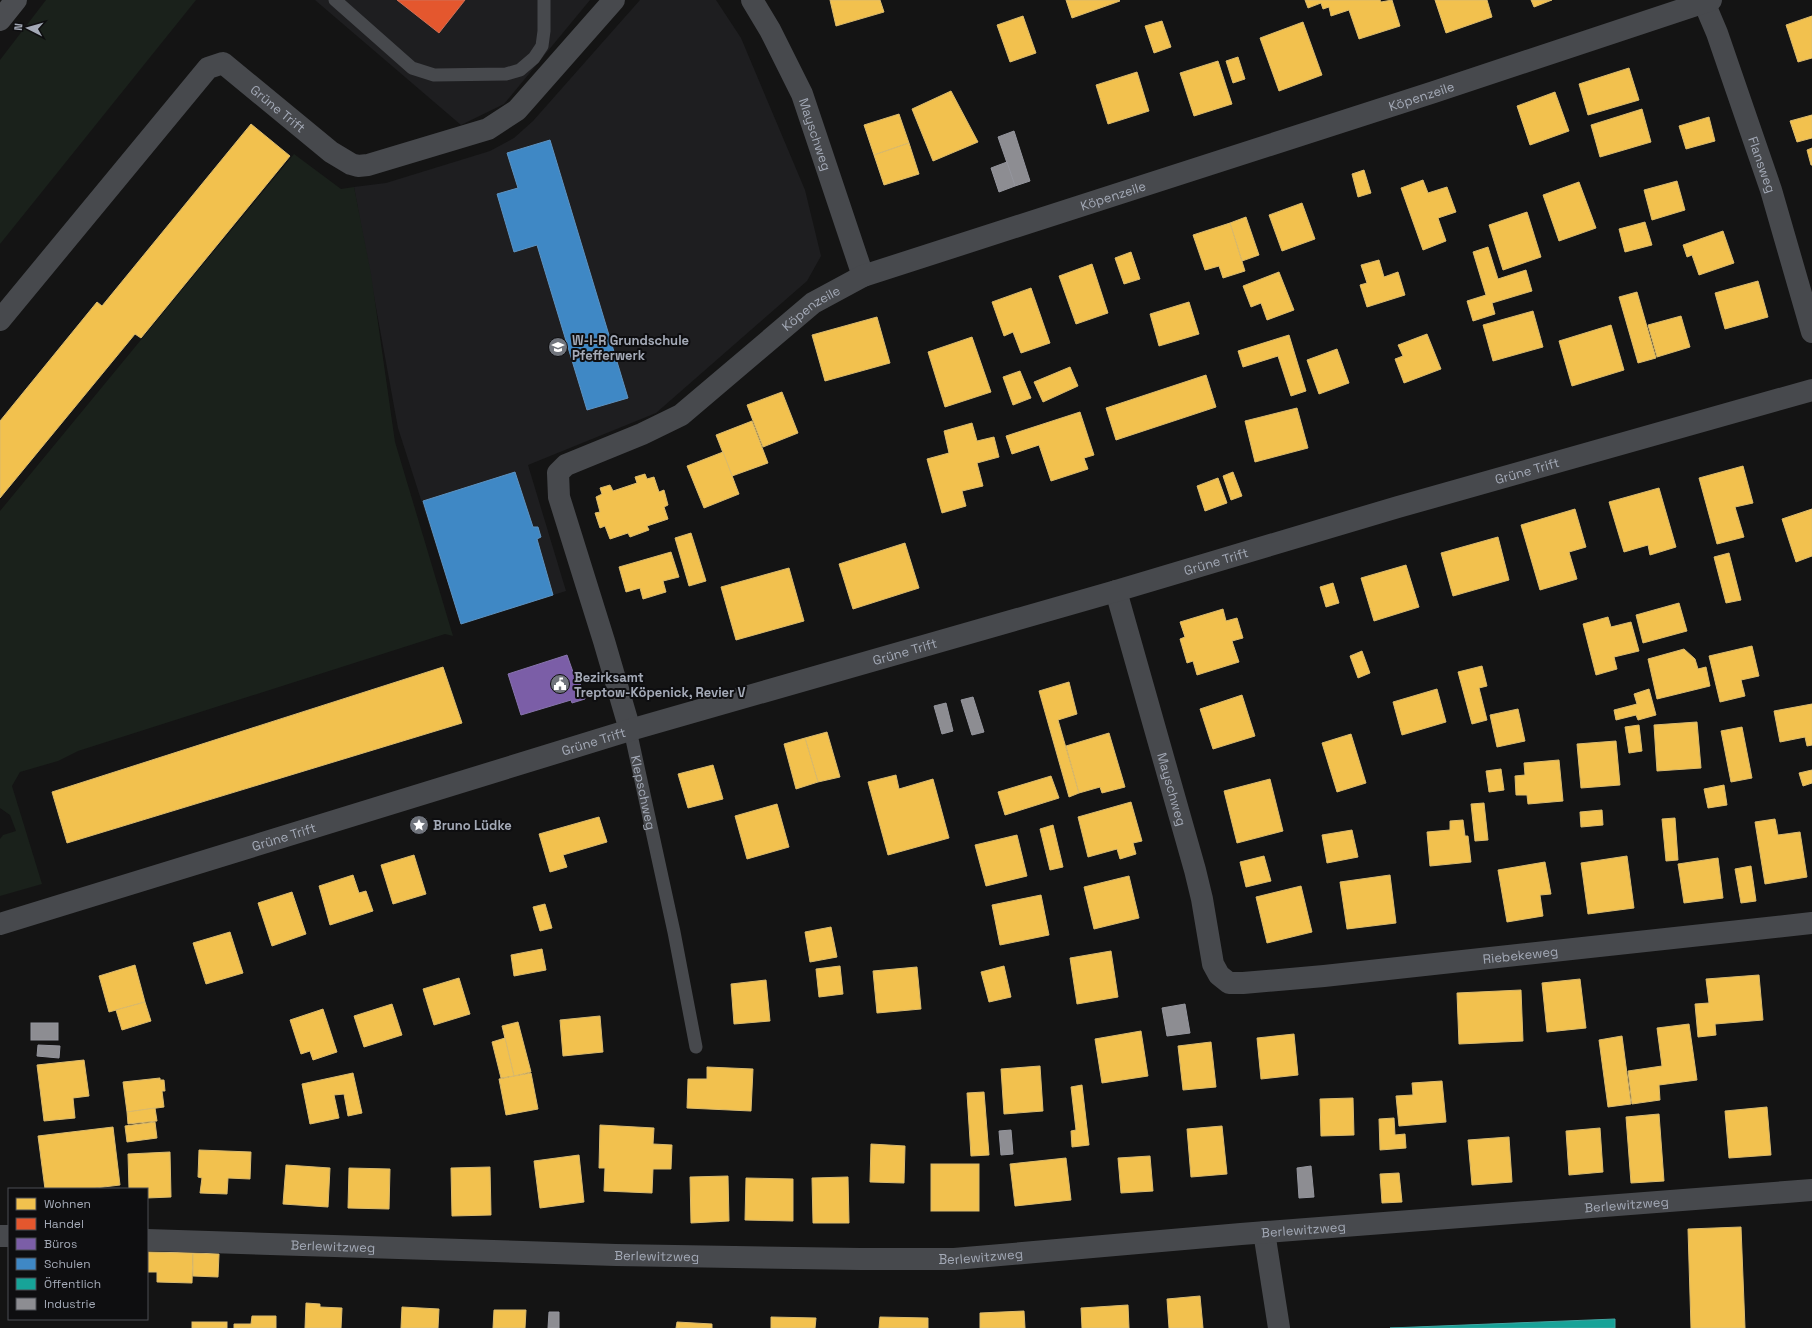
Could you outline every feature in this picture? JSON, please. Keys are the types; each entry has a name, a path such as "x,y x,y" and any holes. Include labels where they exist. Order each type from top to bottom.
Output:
{"main road":[{"path":"0,20 16,0"}],"street":[{"name":"Grüne Trift","path":"0,320 208,68 223,63 331,152 351,164 358,166 368,165 488,129 517,110 614,0"},
{"name":"Mayschweg","path":"752,0 770,30 802,94 863,276"},
{"name":"Köpenzeile","path":"558,473 566,465 642,434 681,415 813,303 863,276 1455,85 1706,1"},
{"name":"Flansweg","path":"1706,1 1771,190 1812,332"},
{"name":"Grüne Trift","path":"0,924 630,730 1116,591 1398,507 1812,390"},
{"name":"Klepschweg","path":"558,473 559,497 630,730"},
{"name":"Mayschweg","path":"1116,591 1195,870 1202,898 1213,964 1219,974 1229,983"},
{"name":"Riebekeweg","path":"1229,983 1254,983 1324,976 1812,923"},
{"name":"Berlewitzweg","path":"148,1240 616,1255 860,1260 954,1258 1264,1232 1812,1190"},
{"path":"1264,1232 1279,1328"}],"lane":[{"path":"335,0 412,68 434,75 506,74 520,70 534,58 542,46 544,31 544,0"},
{"name":"Klepschweg","path":"630,730 674,932 696,1047"}],"shaded area":[{"path":"46,0 196,0 0,244 0,60"},
{"path":"315,0 590,0 504,104 461,125"},
{"name":"W-I-R Grundschule Pfefferwerk","path":"640,0 716,0 741,38 805,190 821,256 807,281 656,413 528,465 566,591 461,624 398,428 354,187 386,183 490,151 514,138 533,121"},
{"path":"294,154 341,189 354,187 371,274 395,442 453,636 445,634 78,751 58,761 20,772 12,786 42,884 0,896 0,839 3,835 16,831 10,815 0,808 0,511"}],"building: Wohnen":[{"path":"830,0 880,0 884,12 836,26"},
{"path":"1066,0 1119,0 1120,1 1072,18"},
{"path":"1305,0 1380,0 1381,2 1392,0 1400,26 1359,39 1349,10 1331,16 1329,7 1323,9 1321,3 1308,8"},
{"path":"1435,0 1487,0 1492,17 1446,33"},
{"path":"1531,0 1552,0 1534,7"},
{"path":"1023,16 1036,53 1010,62 997,25"},
{"path":"1812,16 1812,58 1798,62 1786,25"},
{"path":"1162,21 1171,47 1154,53 1145,26"},
{"path":"1303,22 1322,75 1279,91 1260,38"},
{"path":"1238,57 1245,79 1233,83 1226,61"},
{"path":"1218,61 1232,104 1194,116 1180,73"},
{"path":"1629,68 1639,100 1588,115 1579,84"},
{"path":"1137,72 1149,111 1108,124 1096,85"},
{"path":"951,91 978,142 933,161 912,109"},
{"path":"1555,92 1569,131 1530,145 1517,106"},
{"path":"1642,109 1651,142 1600,157 1591,125"},
{"path":"899,114 909,143 874,155 864,125"},
{"path":"1812,115 1812,138 1797,142 1790,121"},
{"path":"1709,117 1715,141 1686,149 1679,126"},
{"path":"251,124 290,156 141,338 135,334 0,498 0,421 97,302 102,306"},
{"path":"909,143 919,174 884,185 874,155"},
{"path":"1812,148 1812,165 1811,165 1807,150"},
{"path":"1364,170 1371,193 1358,197 1352,174"},
{"path":"1423,180 1428,193 1447,187 1456,212 1438,218 1446,241 1423,250 1401,188"},
{"path":"1677,181 1685,210 1652,220 1644,190"},
{"path":"1579,182 1596,228 1559,241 1543,195"},
{"path":"1302,203 1315,239 1282,251 1269,215"},
{"path":"1527,212 1541,257 1503,270 1489,225"},
{"path":"1246,217 1259,255 1242,261 1230,223"},
{"path":"1645,222 1652,245 1625,252 1619,229"},
{"path":"1230,223 1245,271 1223,278 1219,266 1205,270 1193,235"},
{"path":"1723,231 1734,263 1699,275 1692,255 1687,257 1683,245"},
{"path":"1488,247 1498,279 1526,270 1532,291 1492,303 1495,314 1473,321 1467,301 1486,295 1473,252"},
{"path":"1131,252 1140,279 1124,284 1115,258"},
{"path":"1379,260 1384,277 1398,272 1405,295 1367,307 1360,285 1367,283 1361,265"},
{"path":"1092,264 1108,313 1076,324 1059,276"},
{"path":"1279,272 1294,310 1267,320 1261,303 1251,307 1243,286"},
{"path":"1758,281 1768,317 1725,329 1715,293"},
{"path":"1031,288 1050,343 1021,353 1013,332 1004,336 992,302"},
{"path":"1637,292 1656,358 1638,363 1619,297"},
{"path":"1189,302 1199,334 1159,346 1150,314"},
{"path":"1533,311 1543,347 1493,361 1483,325"},
{"path":"1681,316 1690,347 1657,357 1648,325"},
{"path":"877,317 890,363 825,381 812,335"},
{"path":"1611,325 1624,370 1572,386 1559,341"},
{"path":"1427,334 1441,369 1404,383 1395,359 1403,356 1398,345"},
{"path":"1289,335 1306,391 1291,396 1278,356 1243,367 1238,351"},
{"path":"972,337 991,392 945,407 928,352"},
{"path":"1337,349 1349,383 1319,394 1307,360"},
{"path":"1070,367 1078,386 1043,402 1034,382"},
{"path":"1020,371 1031,398 1013,405 1003,377"},
{"path":"1206,375 1216,407 1116,440 1106,408"},
{"path":"782,392 798,433 763,447 747,405"},
{"path":"1297,408 1308,448 1255,462 1245,421"},
{"path":"1080,412 1094,455 1084,458 1088,469 1051,481 1039,445 1012,454 1006,436"},
{"path":"752,421 768,463 732,476 716,435"},
{"path":"972,423 977,441 994,437 999,457 977,463 983,486 962,491 966,506 942,513 927,459 949,453 944,431"},
{"path":"723,452 739,494 704,508 687,466"},
{"path":"1743,466 1753,503 1735,507 1744,537 1717,544 1699,478"},
{"path":"1233,472 1242,496 1231,500 1223,476"},
{"path":"645,474 647,479 654,477 659,492 664,490 668,505 664,507 668,519 647,526 649,530 630,537 628,533 610,539 605,526 600,528 595,513 600,512 596,497 602,494 600,488 610,485 613,491 637,483 635,477"},
{"path":"1218,478 1227,503 1205,511 1197,486"},
{"path":"1659,488 1676,547 1650,555 1648,545 1624,552 1609,502"},
{"path":"1575,509 1586,547 1569,552 1577,579 1540,590 1521,525"},
{"path":"1812,509 1812,556 1796,562 1782,519"},
{"path":"691,533 706,581 689,586 675,538"},
{"path":"1498,537 1509,580 1453,596 1441,553"},
{"path":"905,543 919,588 853,609 839,564"},
{"path":"671,552 679,577 663,581 666,592 643,599 640,588 626,592 619,567"},
{"path":"1729,553 1741,600 1726,603 1714,557"},
{"path":"1406,565 1419,607 1374,621 1361,578"},
{"path":"789,568 804,621 736,640 721,587"},
{"path":"1333,583 1339,603 1326,607 1320,587"},
{"path":"1679,603 1687,631 1643,643 1636,615"},
{"path":"1223,609 1226,621 1237,618 1243,638 1232,641 1239,662 1197,675 1193,661 1187,663 1180,639 1185,637 1180,622"},
{"path":"1608,617 1611,627 1631,622 1639,651 1614,657 1617,669 1596,675 1583,624"},
{"path":"1752,646 1759,676 1741,680 1745,696 1720,702 1709,656"},
{"path":"1684,649 1695,659 1698,669 1706,667 1710,686 1657,699 1648,659"},
{"path":"1362,651 1370,673 1358,678 1350,656"},
{"path":"1482,666 1487,686 1479,688 1487,720 1472,724 1458,672"},
{"path":"443,667 462,723 67,843 52,792"},
{"path":"1069,682 1077,714 1058,720 1079,793 1069,797 1039,691"},
{"path":"1437,689 1446,722 1402,735 1393,702"},
{"path":"1649,689 1656,715 1638,720 1636,715 1616,720 1614,710 1637,704 1634,694"},
{"path":"1242,695 1255,736 1213,749 1200,709"},
{"path":"1812,704 1812,745 1807,746 1805,737 1780,742 1774,711"},
{"path":"1518,709 1525,741 1497,747 1490,715"},
{"path":"1697,722 1701,768 1657,771 1654,725"},
{"path":"1639,725 1642,751 1629,753 1625,727"},
{"path":"1742,727 1752,778 1731,782 1721,731"},
{"path":"827,732 840,777 818,782 805,738"},
{"path":"1109,733 1125,787 1102,793 1100,787 1079,793 1066,746"},
{"path":"1351,734 1366,783 1337,792 1322,743"},
{"path":"805,738 818,782 796,789 784,744"},
{"path":"1616,741 1620,785 1581,788 1577,744"},
{"path":"1559,760 1563,801 1528,804 1527,795 1516,795 1515,776 1525,775 1524,763"},
{"path":"713,765 723,799 688,808 678,774"},
{"path":"1501,769 1504,790 1489,792 1486,771"},
{"path":"1812,770 1812,783 1803,786 1799,773"},
{"path":"896,775 899,789 933,779 949,838 888,855 868,782"},
{"path":"1051,776 1059,798 1005,815 998,792"},
{"path":"1270,779 1283,831 1237,843 1224,791"},
{"path":"1724,785 1727,805 1708,808 1704,789"},
{"path":"1131,802 1142,841 1133,843 1136,854 1120,859 1117,849 1088,857 1078,817"},
{"path":"1484,803 1488,840 1475,841 1471,804"},
{"path":"777,804 789,847 747,859 735,816"},
{"path":"1602,810 1603,825 1581,827 1580,812"},
{"path":"599,817 607,842 563,855 567,867 550,872 539,834"},
{"path":"1675,818 1678,860 1666,861 1662,819"},
{"path":"1775,819 1778,835 1800,832 1807,877 1765,884 1755,822"},
{"path":"1463,820 1465,836 1468,836 1471,862 1430,866 1427,832 1450,830 1450,821"},
{"path":"1053,825 1063,867 1050,870 1040,829"},
{"path":"1352,830 1358,857 1327,863 1322,835"},
{"path":"1017,835 1027,876 986,886 975,845"},
{"path":"414,855 426,894 393,904 381,865"},
{"path":"1264,856 1271,881 1246,887 1240,862"},
{"path":"1627,856 1634,908 1588,914 1581,863"},
{"path":"1718,858 1723,898 1684,903 1678,864"},
{"path":"1545,862 1551,894 1540,895 1543,916 1507,922 1498,870"},
{"path":"1751,866 1756,901 1741,903 1735,869"},
{"path":"353,875 359,893 366,891 373,911 330,925 319,886"},
{"path":"1390,875 1396,923 1347,929 1340,882"},
{"path":"1129,876 1139,918 1094,929 1084,887"},
{"path":"1301,886 1312,932 1267,943 1256,897"},
{"path":"292,892 306,934 272,946 258,903"},
{"path":"1041,895 1049,935 1000,945 992,905"},
{"path":"545,904 552,928 540,931 533,907"},
{"path":"831,927 837,957 810,962 805,932"},
{"path":"230,932 243,973 206,984 193,943"},
{"path":"542,949 546,970 514,976 511,955"},
{"path":"1111,951 1118,997 1077,1004 1070,958"},
{"path":"135,965 145,1002 109,1012 99,976"},
{"path":"840,966 843,994 819,997 816,969"},
{"path":"1004,966 1011,997 989,1002 981,972"},
{"path":"917,967 921,1009 877,1013 873,971"},
{"path":"1759,975 1763,1020 1715,1024 1716,1035 1698,1037 1695,1004 1709,1003 1706,979"},
{"path":"459,978 470,1014 434,1025 423,989"},
{"path":"1580,979 1586,1028 1547,1032 1542,983"},
{"path":"766,980 770,1021 734,1024 731,984"},
{"path":"1521,990 1523,1041 1459,1044 1457,993"},
{"path":"145,1002 151,1021 122,1030 116,1010"},
{"path":"392,1004 402,1035 364,1047 354,1016"},
{"path":"323,1009 337,1052 313,1060 310,1051 301,1054 290,1020"},
{"path":"600,1016 603,1052 563,1056 560,1020"},
{"path":"518,1022 531,1072 514,1076 502,1026"},
{"path":"1689,1024 1697,1080 1659,1085 1660,1100 1632,1104 1628,1071 1662,1066 1657,1028"},
{"path":"1141,1031 1148,1076 1102,1083 1095,1039"},
{"path":"1294,1034 1298,1075 1261,1079 1257,1038"},
{"path":"1622,1036 1631,1104 1608,1107 1599,1040"},
{"path":"505,1038 514,1076 501,1078 492,1042"},
{"path":"1211,1042 1216,1087 1183,1090 1178,1046"},
{"path":"84,1060 89,1096 73,1098 75,1118 44,1121 37,1065"},
{"path":"1040,1066 1043,1111 1004,1114 1001,1069"},
{"path":"707,1067 753,1069 751,1111 687,1108 688,1079 707,1079"},
{"path":"353,1073 362,1113 348,1116 344,1094 334,1095 339,1118 310,1124 302,1084"},
{"path":"531,1073 538,1109 506,1115 499,1079"},
{"path":"160,1078 160,1080 164,1080 165,1091 162,1091 164,1107 127,1112 123,1082"},
{"path":"1442,1081 1446,1122 1399,1126 1396,1096 1413,1095 1412,1083"},
{"path":"1082,1085 1089,1145 1072,1147 1071,1131 1076,1130 1071,1087"},
{"path":"984,1092 989,1155 971,1156 967,1093"},
{"path":"1353,1098 1354,1135 1321,1136 1320,1099"},
{"path":"1767,1107 1771,1155 1729,1158 1725,1111"},
{"path":"155,1108 157,1121 128,1124 127,1112"},
{"path":"1659,1114 1664,1181 1631,1183 1626,1117"},
{"path":"1394,1118 1395,1135 1405,1134 1406,1148 1380,1150 1379,1119"},
{"path":"155,1122 157,1138 127,1142 125,1126"},
{"path":"600,1125 654,1128 653,1144 672,1145 671,1169 653,1169 652,1193 604,1191 605,1168 599,1168"},
{"path":"1222,1126 1227,1174 1191,1177 1187,1129"},
{"path":"113,1127 120,1185 95,1188 45,1188 38,1136"},
{"path":"1600,1128 1603,1172 1569,1175 1566,1131"},
{"path":"1509,1137 1512,1182 1472,1185 1468,1140"},
{"path":"871,1144 905,1146 904,1183 870,1182"},
{"path":"199,1150 251,1152 250,1179 228,1178 227,1194 200,1193 202,1178 198,1177"},
{"path":"170,1152 171,1197 148,1198 148,1188 129,1188 128,1154"},
{"path":"579,1155 584,1202 540,1208 534,1161"},
{"path":"1150,1156 1153,1191 1121,1193 1118,1158"},
{"path":"1066,1158 1071,1200 1015,1206 1010,1164"},
{"path":"931,1164 979,1164 979,1211 931,1211"},
{"path":"286,1165 330,1168 328,1207 283,1204"},
{"path":"490,1167 491,1215 452,1216 451,1168"},
{"path":"349,1168 390,1169 389,1209 348,1208"},
{"path":"1399,1173 1402,1202 1382,1203 1380,1174"},
{"path":"728,1176 729,1221 691,1223 690,1177"},
{"path":"848,1177 849,1223 813,1223 812,1178"},
{"path":"746,1178 793,1179 793,1221 745,1220"},
{"path":"1741,1227 1745,1328 1691,1328 1688,1229"},
{"path":"148,1252 193,1253 192,1283 157,1282 157,1272 148,1272"},
{"path":"193,1253 219,1254 218,1277 193,1276"},
{"path":"1200,1296 1203,1328 1169,1328 1167,1299"},
{"path":"306,1303 320,1304 320,1307 342,1308 341,1328 305,1328"},
{"path":"1128,1305 1129,1328 1082,1328 1081,1308"},
{"path":"402,1307 439,1309 438,1328 401,1328"},
{"path":"494,1310 526,1310 525,1328 493,1328"},
{"path":"1024,1311 1025,1328 980,1328 980,1313"},
{"path":"252,1316 276,1316 276,1328 234,1328 234,1324 251,1324"},
{"path":"771,1317 816,1318 815,1328 771,1328"},
{"path":"880,1317 928,1318 928,1328 879,1328"},
{"path":"192,1322 227,1322 227,1328 192,1328"},
{"path":"677,1322 712,1324 712,1328 676,1328"}],"building: Handel":[{"path":"397,0 465,0 439,33"}],"building: Büros":[{"path":"567,655 573,672 576,671 585,699 572,703 571,700 521,715 508,674"}],"building: Schulen":[{"path":"550,140 628,398 587,410 537,245 514,252 497,194 518,188 507,153"},
{"path":"515,472 533,527 538,527 541,537 537,539 553,595 461,624 423,501"}],"building: Öffentlich":[{"path":"1615,1319 1615,1328 1390,1328"}],"building: Industrie":[{"path":"1014,131 1030,181 1015,186 998,137"},
{"path":"1007,162 1015,186 999,192 991,168"},
{"path":"973,697 984,732 972,735 961,700"},
{"path":"946,703 953,731 942,734 934,706"},
{"path":"1185,1004 1190,1033 1167,1036 1162,1008"},
{"path":"31,1023 58,1023 58,1040 31,1040"},
{"path":"38,1045 60,1046 59,1058 37,1056"},
{"path":"1011,1130 1013,1154 1001,1155 999,1131"},
{"path":"1311,1166 1314,1197 1299,1198 1297,1168"},
{"path":"549,1312 559,1312 559,1328 548,1328"}],"place":[{"name":"W-I-R Grundschule Pfefferwerk","path":"558,347"},
{"name":"Bezirksamt Treptow-Köpenick, Revier V","path":"560,684"},
{"name":"Bruno Lüdke","path":"419,825"}]}
